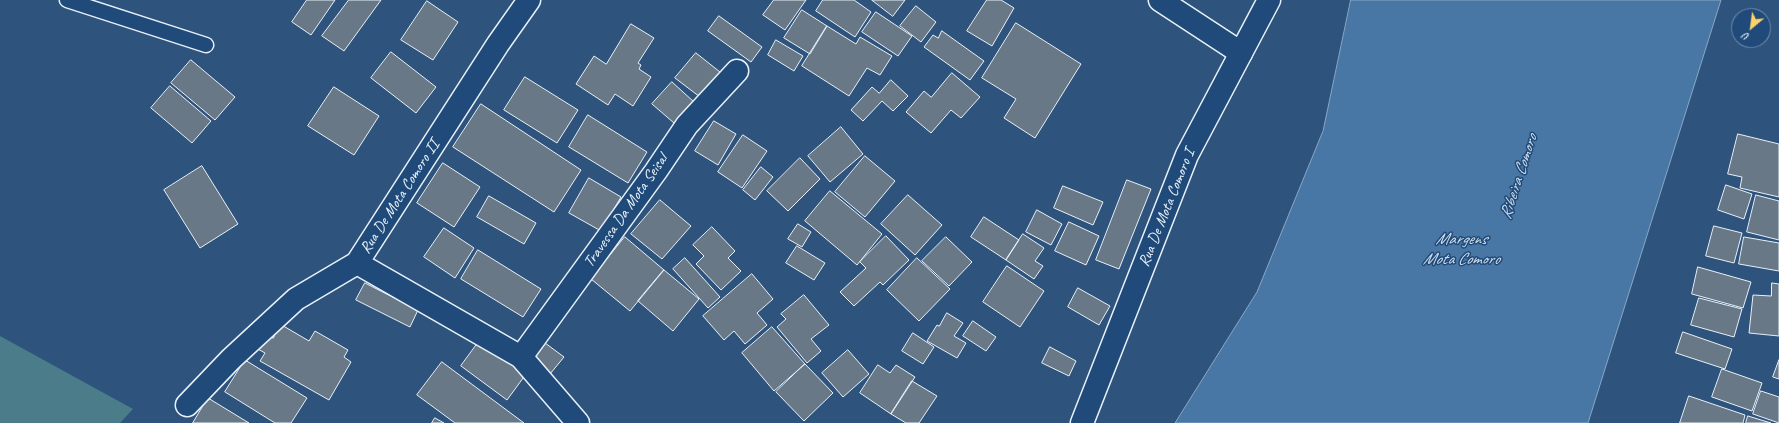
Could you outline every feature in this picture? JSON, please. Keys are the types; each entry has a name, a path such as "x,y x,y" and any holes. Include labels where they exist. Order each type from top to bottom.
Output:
{"street":[{"name":"Rua De Mota Comoro II","path":"529,0 498,44 357,263 521,357 578,423"},
{"path":"1160,0 1241,53"},
{"name":"Rua De Mota Comoro I","path":"1082,423 1187,155 1269,0"},
{"name":"Travessa Da Mota Seisal","path":"521,357 656,171 686,125 737,71"},
{"path":"187,405 231,359 296,299 357,263"}],"lane":[{"path":"67,0 206,45"}],"green space":[{"path":"0,336 133,409 120,423 0,423"}],"water":[{"name":"Margens Mota Comoro","path":"1351,0 1721,0 1588,423 1175,423 1257,292 1323,131"}],"building":[{"path":"307,0 335,0 311,35 292,22"},
{"path":"349,0 381,0 344,51 322,36"},
{"path":"774,0 806,0 785,30 763,15"},
{"path":"823,0 854,0 871,12 855,37 816,11"},
{"path":"872,0 905,0 893,16"},
{"path":"987,0 1001,0 1014,8 992,46 967,31"},
{"path":"427,1 458,22 433,60 401,40"},
{"path":"916,6 936,22 921,42 900,26"},
{"path":"802,10 827,26 810,54 784,38"},
{"path":"876,12 912,36 898,56 862,32"},
{"path":"719,16 762,47 751,62 708,31"},
{"path":"1016,23 1081,64 1035,138 1004,118 1016,99 982,78"},
{"path":"631,24 654,38 638,63 641,65 639,69 651,77 633,106 615,94 608,105 576,84 594,56 606,64"},
{"path":"827,26 856,44 860,37 892,56 880,75 867,68 849,96 802,66"},
{"path":"942,31 984,61 970,80 924,47 933,35 938,38"},
{"path":"776,40 803,56 794,71 768,55"},
{"path":"391,52 436,87 416,113 371,78"},
{"path":"696,53 720,72 700,97 675,78"},
{"path":"191,60 235,97 215,120 171,83"},
{"path":"952,73 980,97 961,118 951,110 931,133 906,112 924,91 931,97"},
{"path":"525,77 578,110 557,143 504,110"},
{"path":"891,80 908,96 893,111 882,101 863,121 851,110 872,87 879,93"},
{"path":"672,82 694,102 674,123 652,104"},
{"path":"170,86 211,121 192,143 151,108"},
{"path":"334,87 379,116 354,155 308,126"},
{"path":"481,104 581,170 554,212 453,147"},
{"path":"588,115 647,152 628,183 569,147"},
{"path":"714,121 736,134 718,165 695,151"},
{"path":"841,127 863,154 830,182 808,156"},
{"path":"1738,134 1779,144 1779,197 1740,188 1742,177 1728,174"},
{"path":"743,135 767,151 742,188 718,172"},
{"path":"865,156 895,181 865,217 835,192"},
{"path":"800,158 820,179 788,211 767,191"},
{"path":"443,163 480,187 454,227 417,203"},
{"path":"202,166 238,224 200,248 164,190"},
{"path":"761,167 773,177 755,200 743,190"},
{"path":"589,178 621,197 601,231 569,213"},
{"path":"1127,180 1151,189 1119,269 1096,260"},
{"path":"1726,185 1752,194 1744,219 1718,210"},
{"path":"1063,186 1103,202 1093,225 1054,208"},
{"path":"830,191 882,234 857,265 805,221"},
{"path":"908,195 942,225 915,255 881,224"},
{"path":"1756,195 1779,201 1779,240 1747,232"},
{"path":"489,196 536,223 524,244 477,217"},
{"path":"660,200 691,226 662,259 631,234"},
{"path":"1037,210 1062,224 1051,245 1026,232"},
{"path":"984,217 1019,240 1006,260 971,237"},
{"path":"1069,222 1099,236 1086,265 1055,251"},
{"path":"798,224 811,232 802,247 788,239"},
{"path":"1714,226 1742,233 1734,263 1706,256"},
{"path":"712,227 735,251 728,258 741,271 721,290 696,264 704,256 693,245"},
{"path":"444,228 474,248 455,278 424,257"},
{"path":"1023,234 1044,248 1035,261 1043,266 1034,279 1006,260"},
{"path":"886,236 909,260 883,285 880,282 854,306 840,292 866,268 860,262"},
{"path":"625,237 664,270 630,311 591,279"},
{"path":"946,237 972,262 949,286 922,261"},
{"path":"1744,237 1779,243 1779,271 1739,264"},
{"path":"797,246 825,263 814,280 786,263"},
{"path":"478,250 541,289 523,317 461,279"},
{"path":"685,258 720,297 708,308 673,269"},
{"path":"917,258 950,289 919,321 887,290"},
{"path":"1007,266 1044,291 1020,327 983,302"},
{"path":"1698,267 1751,282 1743,308 1692,294"},
{"path":"664,270 699,299 673,331 638,301"},
{"path":"752,274 773,299 757,313 767,325 745,344 734,331 724,340 703,316"},
{"path":"365,283 418,310 410,327 356,300"},
{"path":"1772,283 1779,284 1779,336 1749,333 1753,295 1771,296"},
{"path":"1078,288 1110,306 1099,325 1068,307"},
{"path":"804,295 829,325 811,339 821,351 807,363 777,327 786,319 781,314"},
{"path":"1699,298 1742,309 1734,337 1691,325"},
{"path":"947,313 963,323 954,336 966,343 957,358 927,341"},
{"path":"973,321 996,337 986,351 963,336"},
{"path":"280,324 309,341 315,331 348,350 344,357 351,362 329,400 260,361 265,353 256,348 264,333 273,338"},
{"path":"772,327 805,364 774,391 742,353"},
{"path":"1683,332 1732,349 1725,369 1676,353"},
{"path":"913,333 934,347 923,364 902,351"},
{"path":"483,336 529,370 507,400 461,366"},
{"path":"537,337 564,357 550,374 524,355"},
{"path":"1050,347 1076,361 1069,376 1042,363"},
{"path":"848,350 869,374 843,397 822,373"},
{"path":"245,360 307,398 291,423 275,423 225,392"},
{"path":"1779,360 1779,379 1773,377"},
{"path":"442,362 524,423 455,423 417,395"},
{"path":"805,364 833,393 804,421 776,392"},
{"path":"878,365 890,373 896,365 915,377 891,414 860,393"},
{"path":"1722,369 1762,383 1752,411 1712,397"},
{"path":"912,381 937,396 919,423 906,423 891,414"},
{"path":"1761,391 1779,397 1779,423 1753,414"},
{"path":"1689,396 1745,415 1743,423 1680,423"},
{"path":"208,398 249,423 193,423"},
{"path":"1748,416 1771,423 1746,423"},
{"path":"435,418 444,423 432,423"}],"water label":[{"name":"Ribeira Comoro","path":"1519,177"}]}
